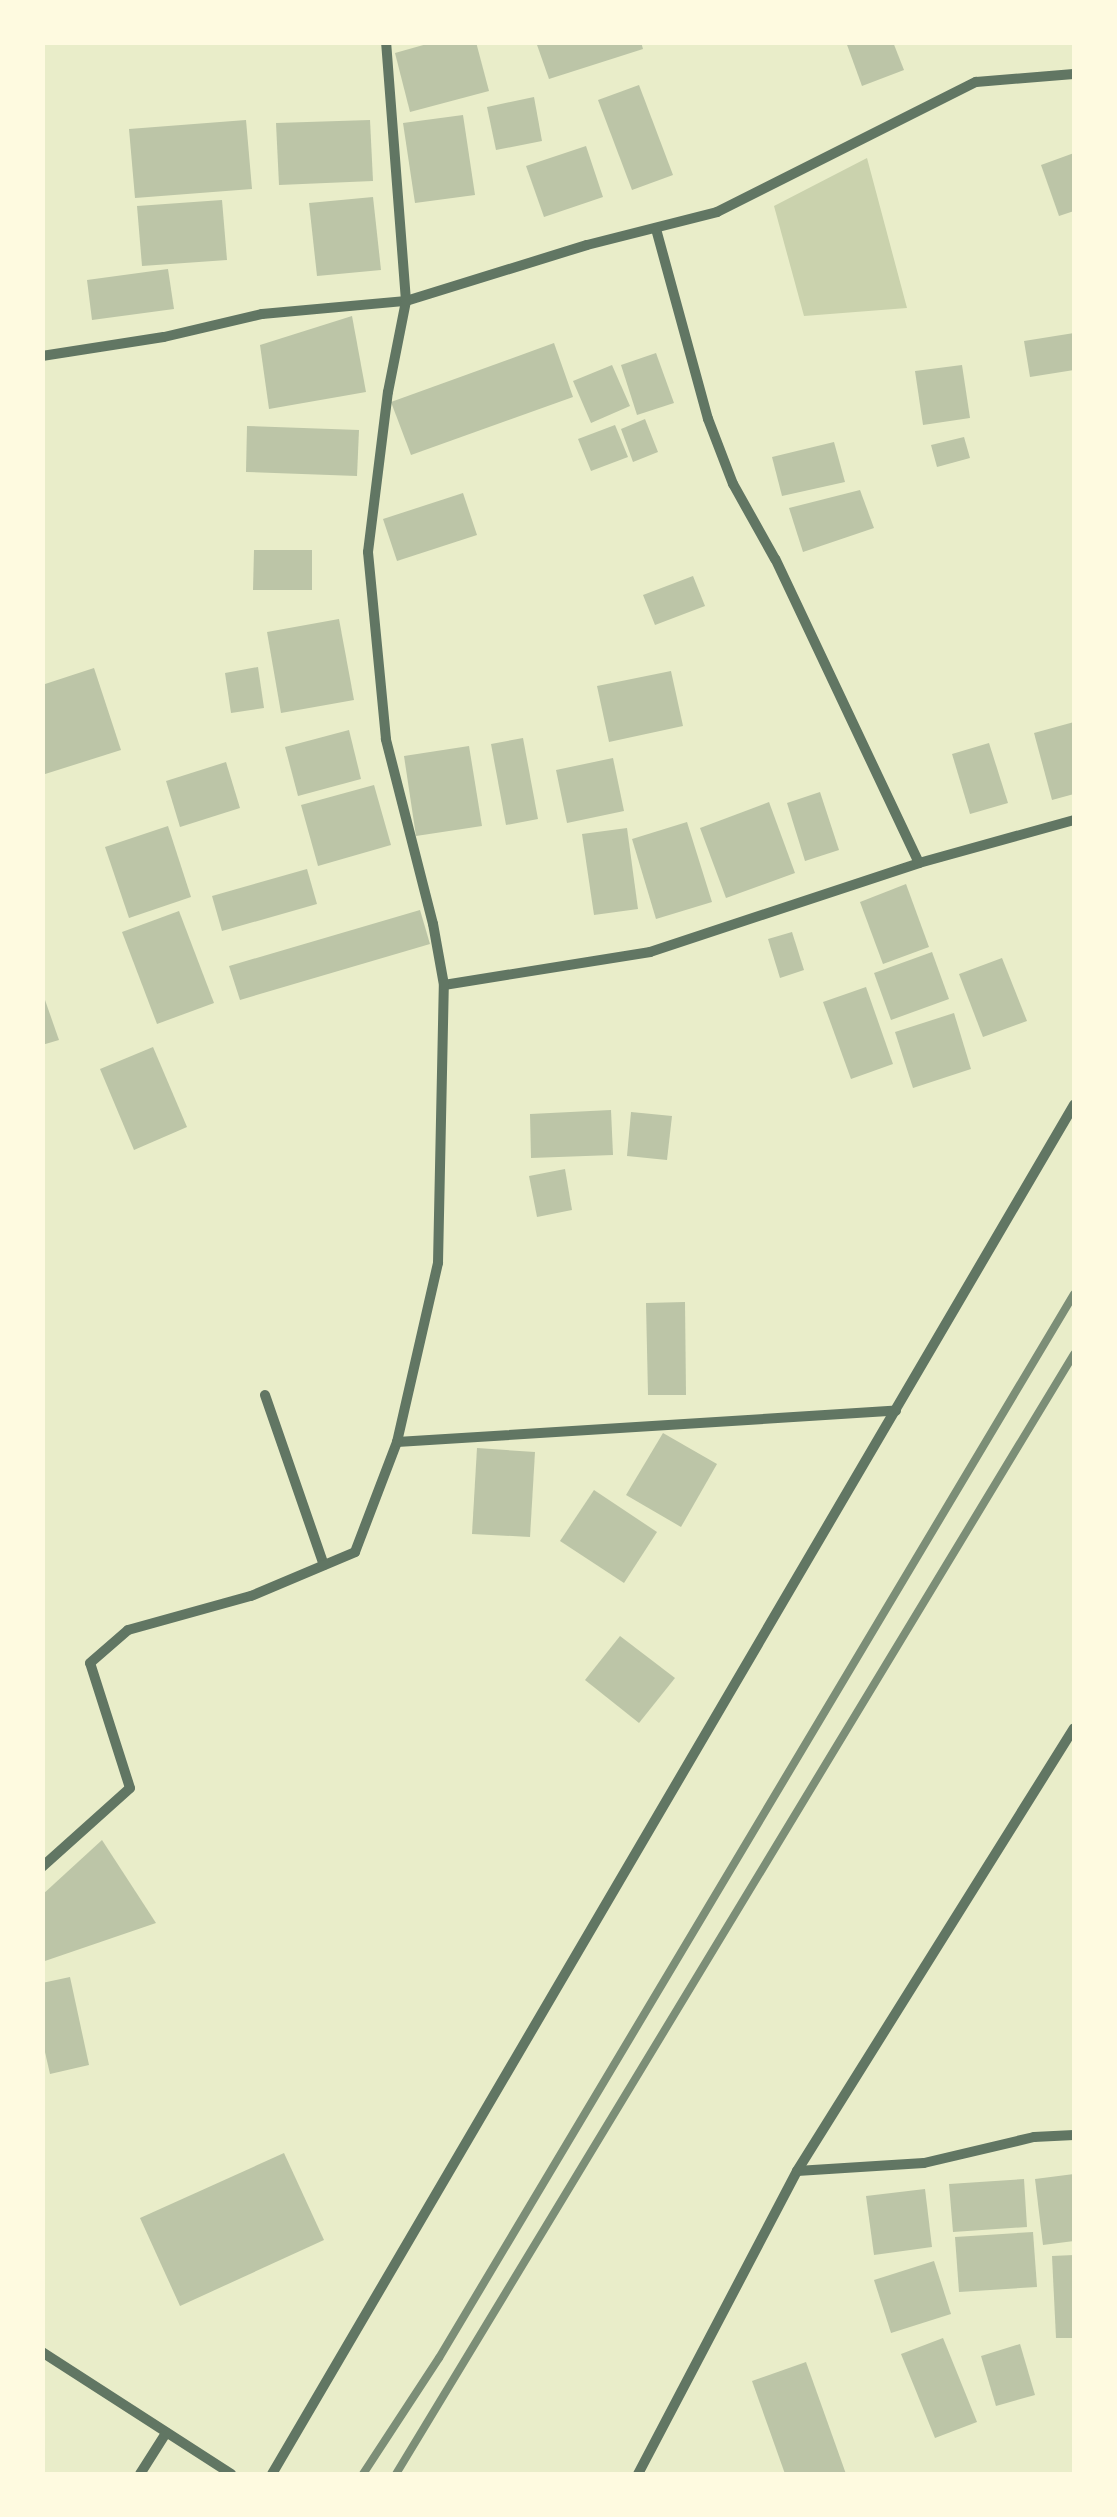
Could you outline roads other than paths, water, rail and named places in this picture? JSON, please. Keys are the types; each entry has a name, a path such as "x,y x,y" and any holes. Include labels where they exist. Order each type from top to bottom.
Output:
{"street":[{"path":"42,1868 130,1788 90,1662 128,1630 251,1596 355,1552 397,1442 438,1263 444,985 433,924 386,740 368,552 388,392 406,301 386,42"},
{"path":"42,356 164,337 262,314 406,301 587,245 717,212 976,82 1074,74"},
{"path":"656,229 708,419 734,484 775,559 919,863"},
{"path":"444,985 650,952 919,863 1074,820"},
{"path":"272,2474 1074,1105"},
{"path":"264,1395 324,1566"},
{"path":"397,1442 896,1411"},
{"path":"638,2474 797,2170 1074,1728"},
{"path":"797,2170 924,2163 1034,2137 1074,2135"},
{"path":"42,2352 231,2474"},
{"path":"140,2474 166,2433"}],"railway":[{"path":"363,2474 439,2358 1074,1294"},
{"path":"396,2474 1074,1354"}]}
